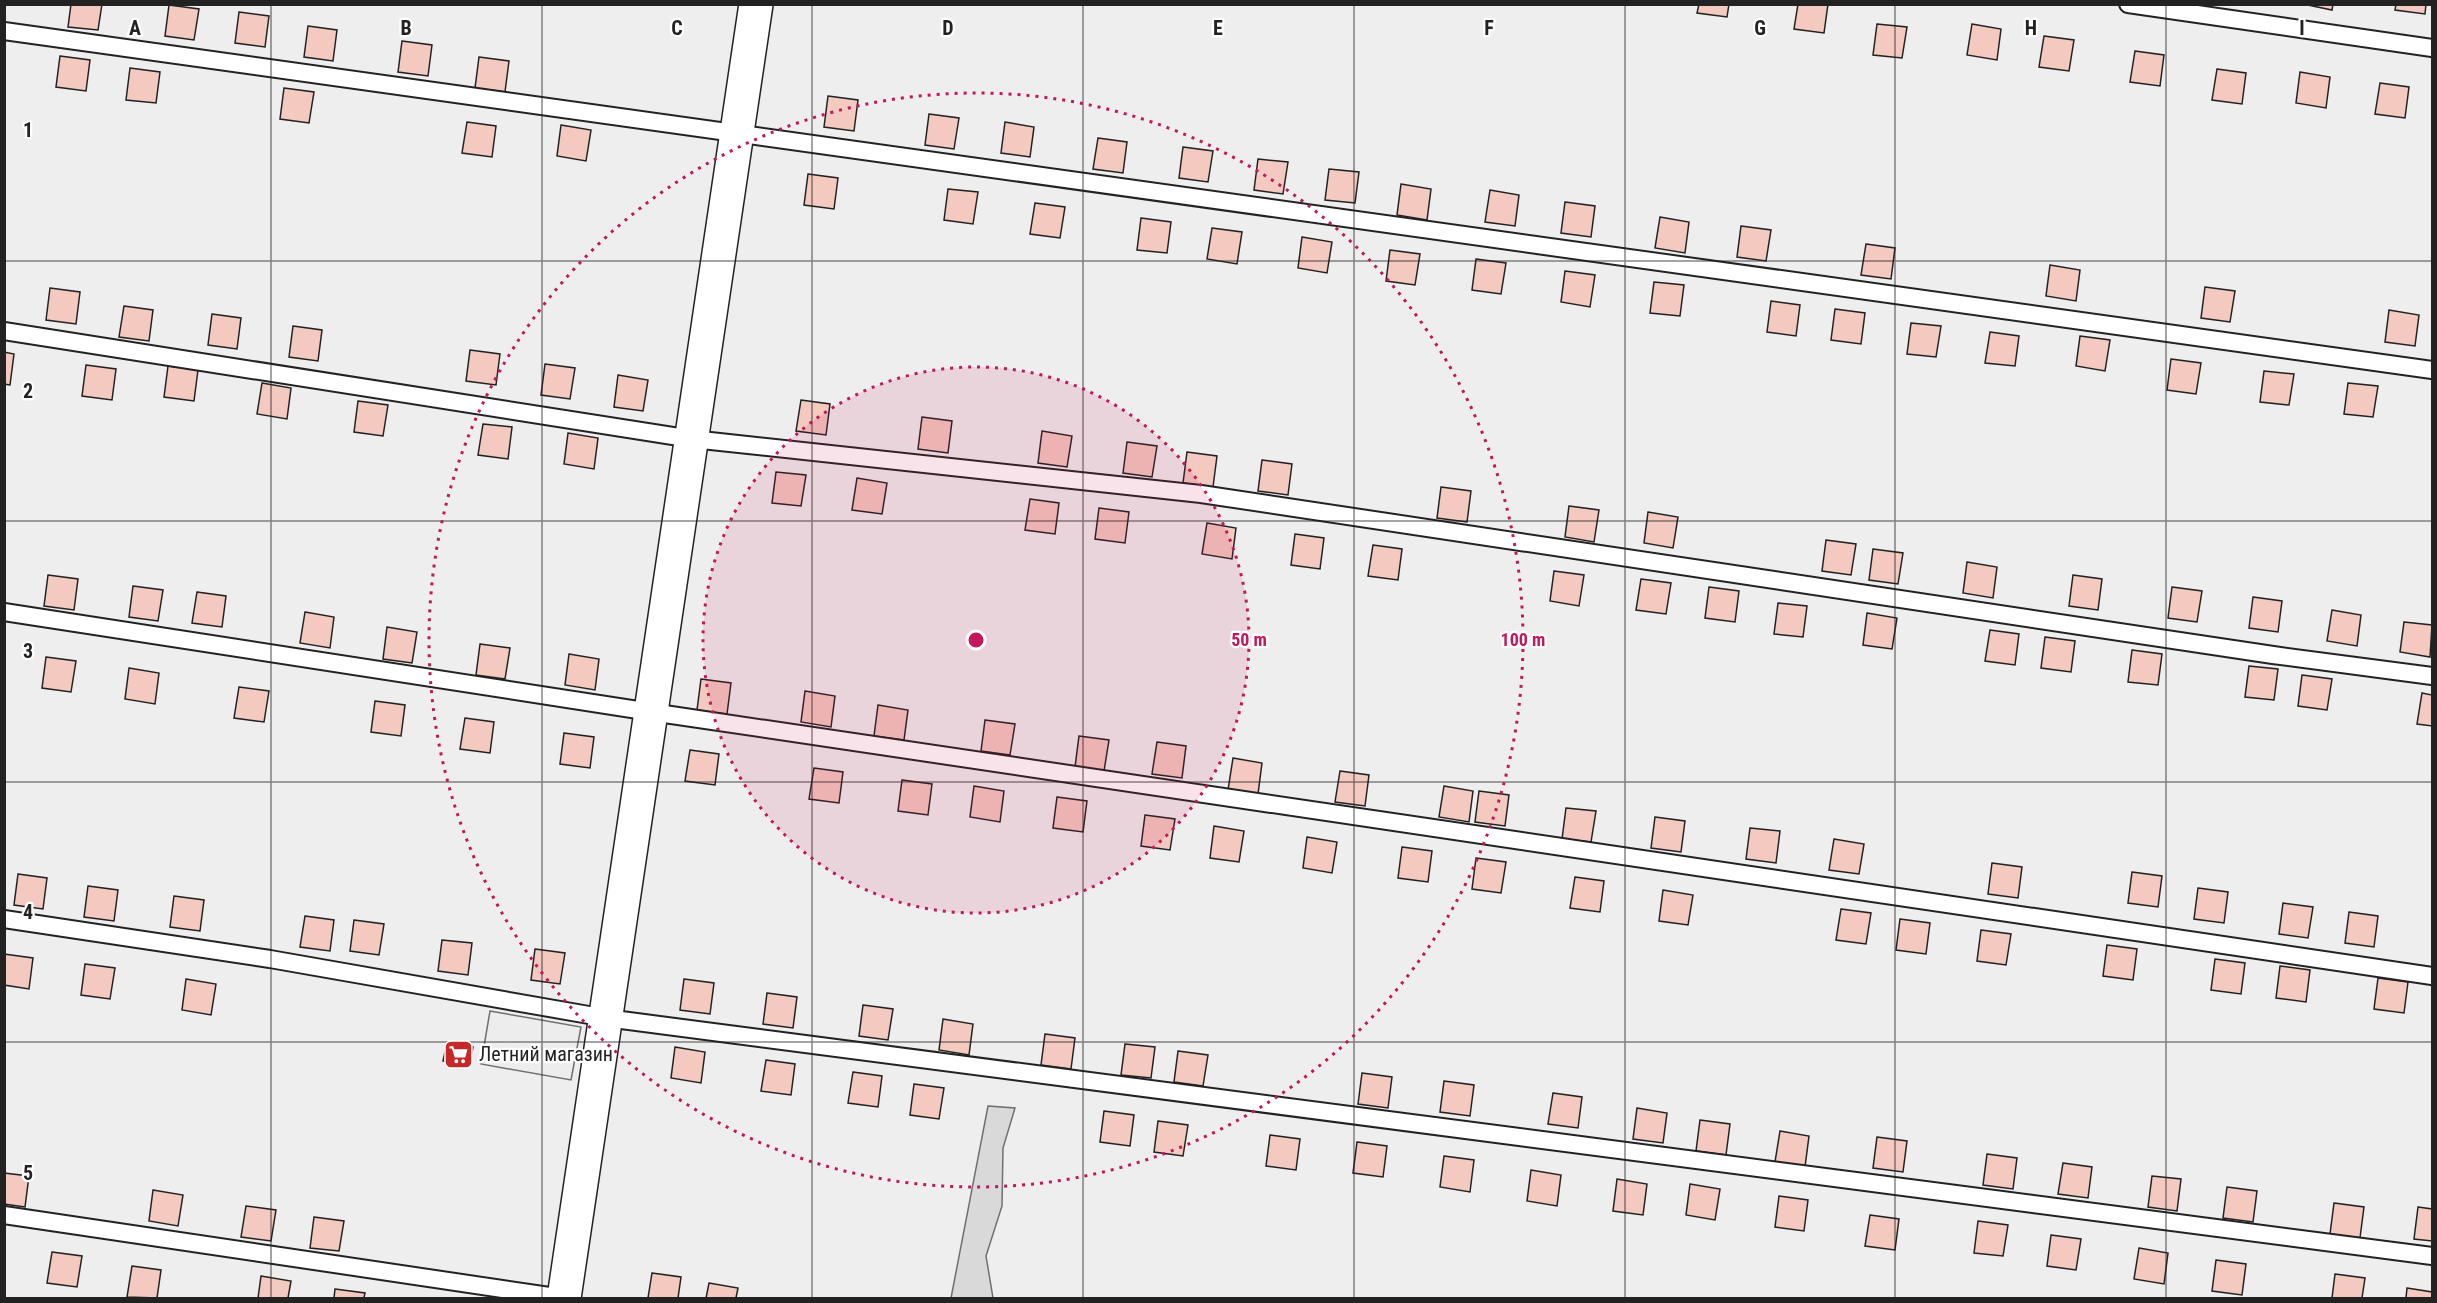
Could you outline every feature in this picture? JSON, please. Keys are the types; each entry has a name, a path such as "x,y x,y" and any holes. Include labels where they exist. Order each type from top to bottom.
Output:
{"street":[{"path":"563,1299 756,4"}],"lane":[{"path":"2128,4 2433,48"},
{"path":"4,31 736,136 1279,208 2433,370"},
{"path":"4,331 692,439 1201,494 2273,656 2433,676"},
{"path":"4,612 651,712 2433,976"},
{"path":"4,919 270,959 606,1018 2433,1256"},
{"path":"4,1215 563,1299"}],"shaded area":[{"path":"5,5 2432,5 2432,1298 5,1298"},
{"path":"490,1011 581,1027 571,1080 481,1064"},
{"path":"988,1106 1015,1108 1003,1148 1002,1206 986,1256 993,1298 951,1298"}],"building":[{"path":"71,4 102,4 98,30 68,27"},
{"path":"1699,4 1729,4 1727,17 1697,13"},
{"path":"1798,4 1828,4 1824,33 1794,29"},
{"path":"2303,4 2333,4 2332,10"},
{"path":"2396,4 2426,4 2425,14 2395,10"},
{"path":"169,5 199,9 194,40 165,36"},
{"path":"239,12 269,16 265,47 235,43"},
{"path":"1877,24 1907,27 1902,58 1873,55"},
{"path":"1972,24 2001,29 1997,60 1967,55"},
{"path":"308,26 337,30 333,61 304,57"},
{"path":"2044,36 2074,40 2069,71 2039,67"},
{"path":"402,41 432,45 428,76 398,72"},
{"path":"2135,51 2164,55 2160,86 2130,82"},
{"path":"60,56 90,60 86,91 56,87"},
{"path":"479,57 509,61 505,92 475,88"},
{"path":"130,68 160,72 156,103 126,100"},
{"path":"2217,69 2246,73 2242,104 2212,100"},
{"path":"2300,72 2330,77 2326,108 2296,103"},
{"path":"2380,83 2409,87 2405,118 2375,114"},
{"path":"284,88 314,92 309,123 280,119"},
{"path":"828,96 858,100 854,131 824,127"},
{"path":"929,114 959,118 954,149 925,145"},
{"path":"467,122 496,126 492,157 462,153"},
{"path":"1005,122 1034,127 1030,157 1001,153"},
{"path":"561,125 591,130 586,161 557,156"},
{"path":"1098,138 1127,142 1123,173 1093,169"},
{"path":"1183,147 1213,151 1208,182 1179,178"},
{"path":"1258,159 1288,162 1283,194 1254,190"},
{"path":"1329,169 1359,172 1355,203 1325,200"},
{"path":"808,174 838,178 834,209 804,205"},
{"path":"1401,184 1431,189 1427,220 1397,215"},
{"path":"948,189 978,192 973,224 944,220"},
{"path":"1490,190 1519,195 1515,226 1485,222"},
{"path":"1565,202 1595,206 1591,237 1561,233"},
{"path":"1035,203 1065,207 1060,238 1030,234"},
{"path":"1660,217 1689,222 1685,253 1655,248"},
{"path":"1141,218 1171,222 1167,253 1137,250"},
{"path":"1741,226 1771,230 1766,261 1737,257"},
{"path":"1212,228 1242,232 1237,264 1207,259"},
{"path":"1302,237 1332,242 1327,273 1298,268"},
{"path":"1866,244 1895,248 1891,279 1861,275"},
{"path":"1390,250 1420,254 1415,285 1386,281"},
{"path":"1476,259 1506,263 1501,294 1472,290"},
{"path":"2050,265 2080,270 2076,301 2046,296"},
{"path":"1565,271 1595,275 1590,307 1561,302"},
{"path":"1654,282 1684,285 1680,316 1650,313"},
{"path":"2205,287 2235,291 2230,322 2201,318"},
{"path":"50,288 80,292 76,324 46,320"},
{"path":"1771,301 1800,305 1796,336 1767,332"},
{"path":"124,306 153,310 149,341 119,337"},
{"path":"1835,309 1865,313 1861,344 1831,340"},
{"path":"2389,310 2419,315 2415,346 2385,342"},
{"path":"212,314 241,318 237,349 208,345"},
{"path":"1911,323 1941,326 1936,357 1907,354"},
{"path":"293,326 322,330 318,361 289,357"},
{"path":"1990,332 2019,336 2015,366 1985,363"},
{"path":"2080,336 2110,340 2105,371 2076,366"},
{"path":"470,350 500,354 496,385 466,381"},
{"path":"4,352 14,354 10,385 4,384"},
{"path":"2171,359 2201,363 2196,394 2167,390"},
{"path":"545,364 575,368 570,399 541,395"},
{"path":"86,365 116,369 112,400 82,396"},
{"path":"168,366 198,370 194,401 164,397"},
{"path":"2264,371 2294,374 2289,405 2260,402"},
{"path":"618,375 648,380 643,411 614,407"},
{"path":"262,383 291,388 287,419 257,414"},
{"path":"2348,383 2378,386 2373,417 2344,414"},
{"path":"801,400 830,404 826,435 796,431"},
{"path":"358,401 388,405 383,436 354,432"},
{"path":"922,417 952,421 948,453 918,449"},
{"path":"483,424 512,427 508,459 478,455"},
{"path":"1042,431 1072,436 1067,467 1038,463"},
{"path":"568,433 598,438 594,469 564,464"},
{"path":"1127,442 1157,446 1152,477 1123,473"},
{"path":"1187,452 1217,456 1213,487 1183,483"},
{"path":"1262,460 1292,464 1288,495 1258,491"},
{"path":"776,472 806,475 801,506 772,503"},
{"path":"857,478 887,483 882,514 852,510"},
{"path":"1441,487 1471,491 1467,522 1437,518"},
{"path":"1030,499 1059,503 1055,534 1025,530"},
{"path":"1569,506 1599,510 1594,542 1565,537"},
{"path":"1099,508 1129,512 1125,543 1095,539"},
{"path":"1648,512 1678,517 1673,548 1644,543"},
{"path":"1207,523 1236,528 1232,559 1202,554"},
{"path":"1295,534 1324,538 1320,569 1291,565"},
{"path":"1826,540 1856,544 1851,575 1822,571"},
{"path":"1373,545 1402,549 1398,580 1368,576"},
{"path":"1873,549 1903,553 1898,584 1869,580"},
{"path":"1967,562 1997,567 1993,598 1963,593"},
{"path":"1554,571 1584,575 1579,606 1550,601"},
{"path":"48,575 78,579 74,610 44,606"},
{"path":"2073,575 2102,579 2098,610 2069,606"},
{"path":"1641,579 1671,583 1666,614 1636,610"},
{"path":"133,586 163,590 158,621 129,617"},
{"path":"1709,587 1739,591 1735,622 1705,618"},
{"path":"2172,587 2202,591 2197,622 2168,618"},
{"path":"197,592 226,596 222,627 192,623"},
{"path":"2253,597 2282,601 2278,632 2249,628"},
{"path":"1778,603 1807,606 1803,637 1774,634"},
{"path":"2332,610 2361,615 2357,646 2327,641"},
{"path":"305,612 334,617 330,648 300,643"},
{"path":"1867,613 1897,618 1892,649 1863,645"},
{"path":"2404,622 2432,625 2430,657 2400,652"},
{"path":"387,627 417,632 412,663 383,659"},
{"path":"1990,630 2019,634 2015,665 1985,661"},
{"path":"2045,637 2075,641 2071,672 2041,668"},
{"path":"480,644 510,648 505,679 476,675"},
{"path":"2132,650 2162,654 2158,685 2128,682"},
{"path":"569,654 599,659 595,690 565,685"},
{"path":"46,657 76,661 71,692 42,688"},
{"path":"2249,666 2278,669 2274,700 2245,697"},
{"path":"129,668 159,673 155,704 125,699"},
{"path":"2302,675 2332,679 2327,710 2298,706"},
{"path":"701,679 731,683 727,714 697,710"},
{"path":"239,687 269,691 264,722 234,718"},
{"path":"805,691 835,696 831,727 801,722"},
{"path":"2422,693 2432,695 2432,726 2417,724"},
{"path":"375,701 405,705 401,736 371,732"},
{"path":"878,705 908,710 904,740 874,736"},
{"path":"465,718 494,722 490,753 460,749"},
{"path":"985,720 1015,724 1010,755 981,751"},
{"path":"564,733 594,737 590,768 560,764"},
{"path":"1079,736 1109,740 1104,771 1075,767"},
{"path":"1157,742 1186,746 1182,778 1152,774"},
{"path":"690,750 719,754 715,785 685,781"},
{"path":"1233,758 1262,763 1258,794 1228,790"},
{"path":"814,768 843,772 839,803 809,799"},
{"path":"1340,771 1369,775 1365,806 1335,802"},
{"path":"902,780 932,784 928,815 898,811"},
{"path":"974,786 1004,791 1000,822 970,817"},
{"path":"1444,786 1473,791 1469,822 1439,817"},
{"path":"1479,791 1509,795 1505,826 1475,822"},
{"path":"1057,797 1087,801 1083,832 1053,828"},
{"path":"1566,808 1596,811 1591,842 1562,839"},
{"path":"1145,815 1175,819 1170,850 1141,846"},
{"path":"1655,817 1685,821 1681,852 1651,848"},
{"path":"1214,826 1244,831 1239,862 1210,858"},
{"path":"1750,828 1780,831 1776,863 1746,859"},
{"path":"1307,837 1337,842 1332,873 1303,868"},
{"path":"1834,839 1864,844 1859,874 1829,870"},
{"path":"1402,847 1432,851 1428,882 1398,878"},
{"path":"1476,858 1506,862 1501,893 1472,889"},
{"path":"1992,863 2022,867 2018,898 1988,894"},
{"path":"2132,872 2162,876 2158,907 2128,903"},
{"path":"18,874 47,878 43,909 14,905"},
{"path":"1575,877 1604,881 1600,912 1570,908"},
{"path":"88,886 118,890 114,921 84,917"},
{"path":"2198,888 2228,892 2224,923 2194,919"},
{"path":"1663,890 1693,895 1688,925 1659,921"},
{"path":"174,896 204,900 200,931 170,927"},
{"path":"2283,903 2313,907 2308,938 2279,934"},
{"path":"1841,909 1871,913 1866,944 1836,940"},
{"path":"2349,912 2378,916 2374,947 2345,943"},
{"path":"305,916 334,920 330,951 300,947"},
{"path":"1900,919 1930,923 1926,954 1896,950"},
{"path":"354,920 384,924 379,955 350,951"},
{"path":"1981,930 2011,934 2006,965 1977,961"},
{"path":"442,940 472,943 468,975 438,971"},
{"path":"2107,945 2137,949 2133,980 2103,976"},
{"path":"535,949 565,953 560,984 531,980"},
{"path":"4,954 33,958 29,989 4,985"},
{"path":"2215,959 2245,963 2241,994 2211,990"},
{"path":"85,964 115,968 110,999 81,995"},
{"path":"2280,966 2310,970 2306,1002 2276,998"},
{"path":"2378,978 2408,982 2404,1013 2374,1009"},
{"path":"186,979 216,984 211,1015 182,1010"},
{"path":"684,979 714,983 710,1014 680,1010"},
{"path":"767,993 797,997 793,1028 763,1024"},
{"path":"863,1005 893,1009 888,1040 859,1036"},
{"path":"943,1019 973,1024 969,1055 939,1050"},
{"path":"1045,1034 1075,1038 1071,1069 1041,1065"},
{"name":"Летний магазин","path":"447,1043 473,1047 469,1066 443,1061"},
{"path":"1125,1044 1155,1047 1151,1078 1121,1075"},
{"path":"675,1047 705,1052 701,1083 671,1078"},
{"path":"1178,1051 1208,1055 1203,1086 1174,1082"},
{"path":"766,1060 795,1064 791,1095 761,1091"},
{"path":"853,1072 882,1076 878,1107 848,1103"},
{"path":"1362,1073 1392,1077 1388,1108 1358,1104"},
{"path":"1444,1081 1474,1085 1470,1116 1440,1112"},
{"path":"914,1084 944,1088 939,1119 910,1115"},
{"path":"1553,1093 1582,1097 1578,1128 1548,1124"},
{"path":"1637,1108 1667,1113 1663,1143 1633,1139"},
{"path":"1104,1111 1134,1115 1130,1146 1100,1142"},
{"path":"1700,1120 1730,1124 1726,1155 1696,1151"},
{"path":"1158,1121 1188,1125 1183,1156 1154,1152"},
{"path":"1780,1131 1809,1136 1805,1167 1775,1162"},
{"path":"1270,1135 1300,1139 1296,1170 1266,1166"},
{"path":"1877,1137 1907,1141 1903,1172 1873,1168"},
{"path":"1357,1142 1387,1146 1383,1177 1353,1173"},
{"path":"1987,1154 2017,1158 2013,1189 1983,1185"},
{"path":"1444,1156 1474,1160 1470,1192 1440,1187"},
{"path":"2063,1163 2092,1167 2088,1198 2058,1194"},
{"path":"1531,1170 1561,1175 1557,1206 1527,1201"},
{"path":"4,1173 29,1176 25,1207 4,1204"},
{"path":"2152,1176 2181,1179 2177,1211 2148,1207"},
{"path":"1617,1179 1647,1184 1643,1215 1613,1211"},
{"path":"1690,1184 1720,1189 1715,1220 1686,1215"},
{"path":"2227,1187 2257,1191 2253,1222 2223,1218"},
{"path":"153,1190 183,1195 178,1226 149,1221"},
{"path":"1779,1196 1808,1200 1804,1231 1775,1227"},
{"path":"2334,1203 2364,1207 2360,1238 2330,1234"},
{"path":"246,1206 276,1210 271,1241 241,1237"},
{"path":"2418,1207 2432,1209 2432,1241 2414,1239"},
{"path":"1870,1215 1899,1219 1895,1250 1865,1246"},
{"path":"314,1217 344,1221 339,1251 310,1248"},
{"path":"1978,1221 2008,1225 2003,1256 1974,1253"},
{"path":"2051,1235 2081,1239 2076,1270 2047,1266"},
{"path":"2139,1248 2168,1253 2164,1284 2134,1279"},
{"path":"52,1252 82,1256 77,1287 47,1283"},
{"path":"2216,1260 2246,1264 2242,1295 2212,1291"},
{"path":"132,1266 161,1270 157,1298 127,1297"},
{"path":"652,1273 681,1277 678,1298 648,1298"},
{"path":"2335,1274 2365,1278 2362,1298 2332,1298"},
{"path":"261,1276 291,1281 288,1298 258,1298"},
{"path":"709,1283 738,1288 736,1298 706,1298"},
{"path":"2407,1288 2432,1292 2432,1298 2406,1298"},
{"path":"335,1289 365,1293 364,1298 334,1298"}],"place":[{"name":"Летний магазин","path":"458,1054"}]}
